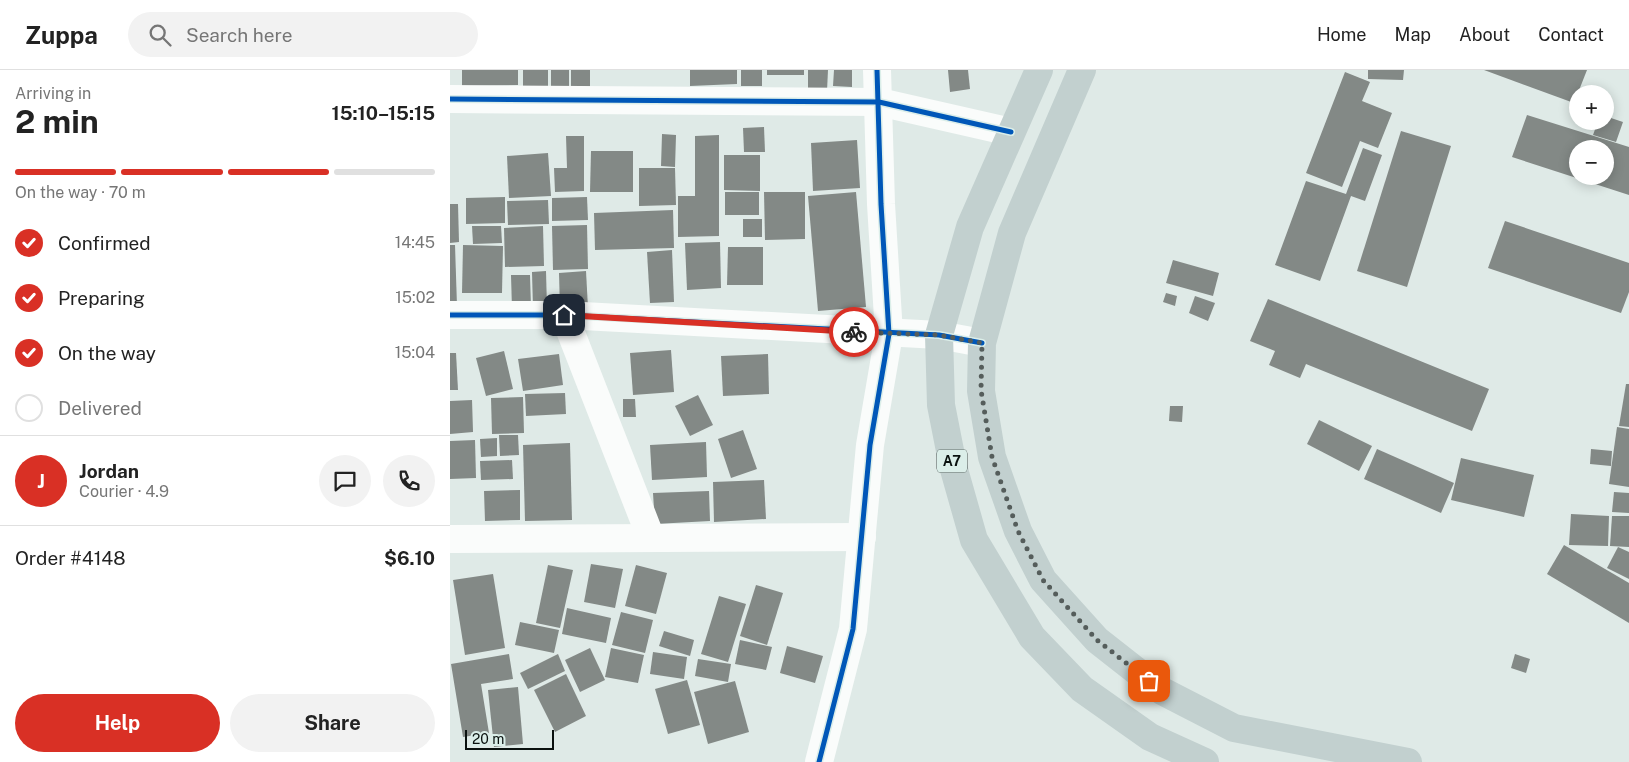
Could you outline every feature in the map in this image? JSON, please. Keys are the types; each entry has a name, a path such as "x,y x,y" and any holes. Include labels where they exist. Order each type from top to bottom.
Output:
{"highway":[{"name":"A7","path":"1039,70 970,227 939,335 941,405 953,466 974,540 1032,637 1089,694 1150,737 1205,762"},
{"path":"1082,70 1012,233 982,343 981,390 992,457 1018,531 1043,580 1097,640 1162,691 1234,728 1408,762"}],"street":[{"path":"819,762 853,629 870,446 889,334 881,204 880,102 877,70"},
{"path":"450,99 880,102 1011,132"},
{"path":"450,315 564,315 889,334 939,335 982,343"},
{"path":"564,315 651,538"},
{"path":"450,539 862,537"}],"building":[{"path":"462,70 518,70 518,85 462,86"},
{"path":"523,70 548,70 548,86 523,87"},
{"path":"551,70 569,70 569,91 551,90"},
{"path":"571,70 590,70 590,91 571,91"},
{"path":"690,70 737,70 737,84 690,86"},
{"path":"741,70 762,70 762,86 741,86"},
{"path":"767,70 804,70 804,75 767,75"},
{"path":"808,70 828,70 827,91 808,90"},
{"path":"834,70 852,70 852,87 833,86"},
{"path":"948,70 968,70 970,89 950,92"},
{"path":"1368,70 1404,70 1403,80 1368,79"},
{"path":"1484,70 1587,70 1581,85 1569,85 1569,101"},
{"path":"1345,72 1370,82 1362,101 1392,113 1378,148 1360,141 1342,187 1306,173"},
{"path":"1527,115 1569,128 1569,130 1607,140 1569,140 1569,176 1512,157"},
{"path":"1614,119 1623,122 1616,142 1593,135 1595,130 1614,130"},
{"path":"764,127 765,152 744,152 743,128"},
{"path":"1401,131 1451,146 1407,287 1357,271"},
{"path":"662,134 676,135 675,167 661,166"},
{"path":"719,135 719,236 678,237 678,196 695,196 695,136"},
{"path":"566,136 584,136 584,191 555,192 554,168 567,168"},
{"path":"857,140 860,188 813,191 811,143"},
{"path":"1614,142 1629,147 1629,195 1598,185 1614,185"},
{"path":"1363,148 1382,155 1365,201 1351,196 1320,281 1275,265 1306,181 1346,194"},
{"path":"591,151 633,151 633,192 590,192"},
{"path":"548,153 551,196 509,198 507,156"},
{"path":"724,155 760,155 760,191 724,190"},
{"path":"639,168 675,168 676,205 639,206"},
{"path":"725,192 759,192 759,215 725,215"},
{"path":"764,192 805,192 805,239 765,240"},
{"path":"856,192 866,307 818,311 808,196"},
{"path":"505,197 505,223 466,224 466,198"},
{"path":"587,197 588,220 552,221 552,198"},
{"path":"548,200 549,224 508,225 507,201"},
{"path":"450,204 458,204 459,242 450,243"},
{"path":"673,210 674,248 595,250 594,213"},
{"path":"743,219 762,219 762,237 743,237"},
{"path":"1505,221 1629,263 1629,292 1621,313 1488,268"},
{"path":"587,225 588,269 553,270 552,226"},
{"path":"472,226 501,226 502,243 473,244"},
{"path":"543,226 544,266 505,267 504,228"},
{"path":"720,242 721,288 687,290 685,243"},
{"path":"450,245 455,245 457,306 450,306"},
{"path":"463,245 503,246 502,293 462,293"},
{"path":"728,247 763,247 763,285 727,285"},
{"path":"672,250 674,302 650,303 647,252"},
{"path":"1173,260 1219,273 1213,296 1166,283"},
{"path":"546,271 547,308 533,309 532,272"},
{"path":"586,271 588,308 560,309 559,273"},
{"path":"511,275 530,275 531,308 512,309"},
{"path":"1166,293 1177,296 1175,306 1163,302"},
{"path":"1195,296 1215,303 1208,321 1189,313"},
{"path":"1268,299 1489,389 1472,431 1306,364 1300,378 1269,365 1275,351 1250,341"},
{"path":"671,350 674,392 633,395 630,353"},
{"path":"504,351 513,389 486,396 476,358"},
{"path":"450,353 456,353 458,390 450,390"},
{"path":"559,354 563,385 523,391 518,359"},
{"path":"768,354 769,394 723,396 721,356"},
{"path":"1626,384 1629,384 1629,427 1619,426"},
{"path":"565,393 566,414 526,416 525,394"},
{"path":"698,395 713,425 690,436 675,406"},
{"path":"523,397 524,433 492,434 491,398"},
{"path":"623,399 635,399 636,417 623,417"},
{"path":"472,400 473,432 450,434 450,401"},
{"path":"1170,406 1183,406 1182,422 1169,421"},
{"path":"1319,420 1372,446 1359,471 1307,444"},
{"path":"1617,427 1629,429 1629,487 1609,484"},
{"path":"743,430 757,469 731,478 718,439"},
{"path":"499,435 518,435 519,455 500,456"},
{"path":"497,438 497,456 481,457 480,439"},
{"path":"475,440 476,478 450,479 450,441"},
{"path":"706,442 707,477 652,480 650,445"},
{"path":"570,443 572,520 525,521 523,445"},
{"path":"1377,449 1454,483 1441,513 1364,479"},
{"path":"1591,449 1612,451 1611,466 1590,464"},
{"path":"1461,458 1534,475 1524,517 1451,500"},
{"path":"512,460 513,479 481,480 480,461"},
{"path":"764,480 766,519 714,522 713,482"},
{"path":"520,490 520,520 485,521 484,491"},
{"path":"709,491 710,521 655,524 653,493"},
{"path":"1614,492 1629,493 1629,513 1612,512"},
{"path":"1571,514 1609,516 1608,546 1569,545"},
{"path":"1612,516 1629,516 1629,547 1610,546"},
{"path":"1564,545 1629,583 1629,623 1547,574"},
{"path":"1618,547 1629,552 1629,579 1607,568"},
{"path":"591,564 623,569 615,608 584,602"},
{"path":"548,565 573,570 560,628 536,623"},
{"path":"636,565 667,573 656,614 625,606"},
{"path":"493,574 505,648 465,655 453,580"},
{"path":"756,585 783,593 767,645 740,636"},
{"path":"719,596 746,604 728,662 701,654"},
{"path":"567,608 611,618 606,643 562,634"},
{"path":"621,612 653,620 645,653 612,645"},
{"path":"520,622 559,630 554,653 515,645"},
{"path":"664,631 694,640 690,656 659,646"},
{"path":"740,640 772,647 766,670 735,664"},
{"path":"787,646 823,656 815,683 780,673"},
{"path":"590,648 605,680 580,692 565,660"},
{"path":"611,648 644,655 638,683 605,677"},
{"path":"653,652 687,657 684,679 650,674"},
{"path":"509,654 513,679 481,684 489,733 463,737 451,664"},
{"path":"558,654 565,671 528,689 520,673"},
{"path":"1515,654 1530,659 1526,673 1511,668"},
{"path":"698,659 731,664 728,682 695,676"},
{"path":"566,674 586,716 555,732 534,690"},
{"path":"687,680 700,725 668,734 655,689"},
{"path":"735,681 749,732 708,744 694,692"},
{"path":"518,687 523,744 494,747 488,690"}],"cycle path":[{"path":"819,762 853,629 870,445 889,334 881,204 877,70"},
{"path":"450,99 879,102 1011,132"},
{"path":"450,315 564,315 939,335 982,343"}],"way so far":[{"path":"854,332 939,335 982,343 981,390 992,457 1018,531 1043,580 1097,640 1149,681"}],"route":[{"path":"564,315 854,332"}]}
